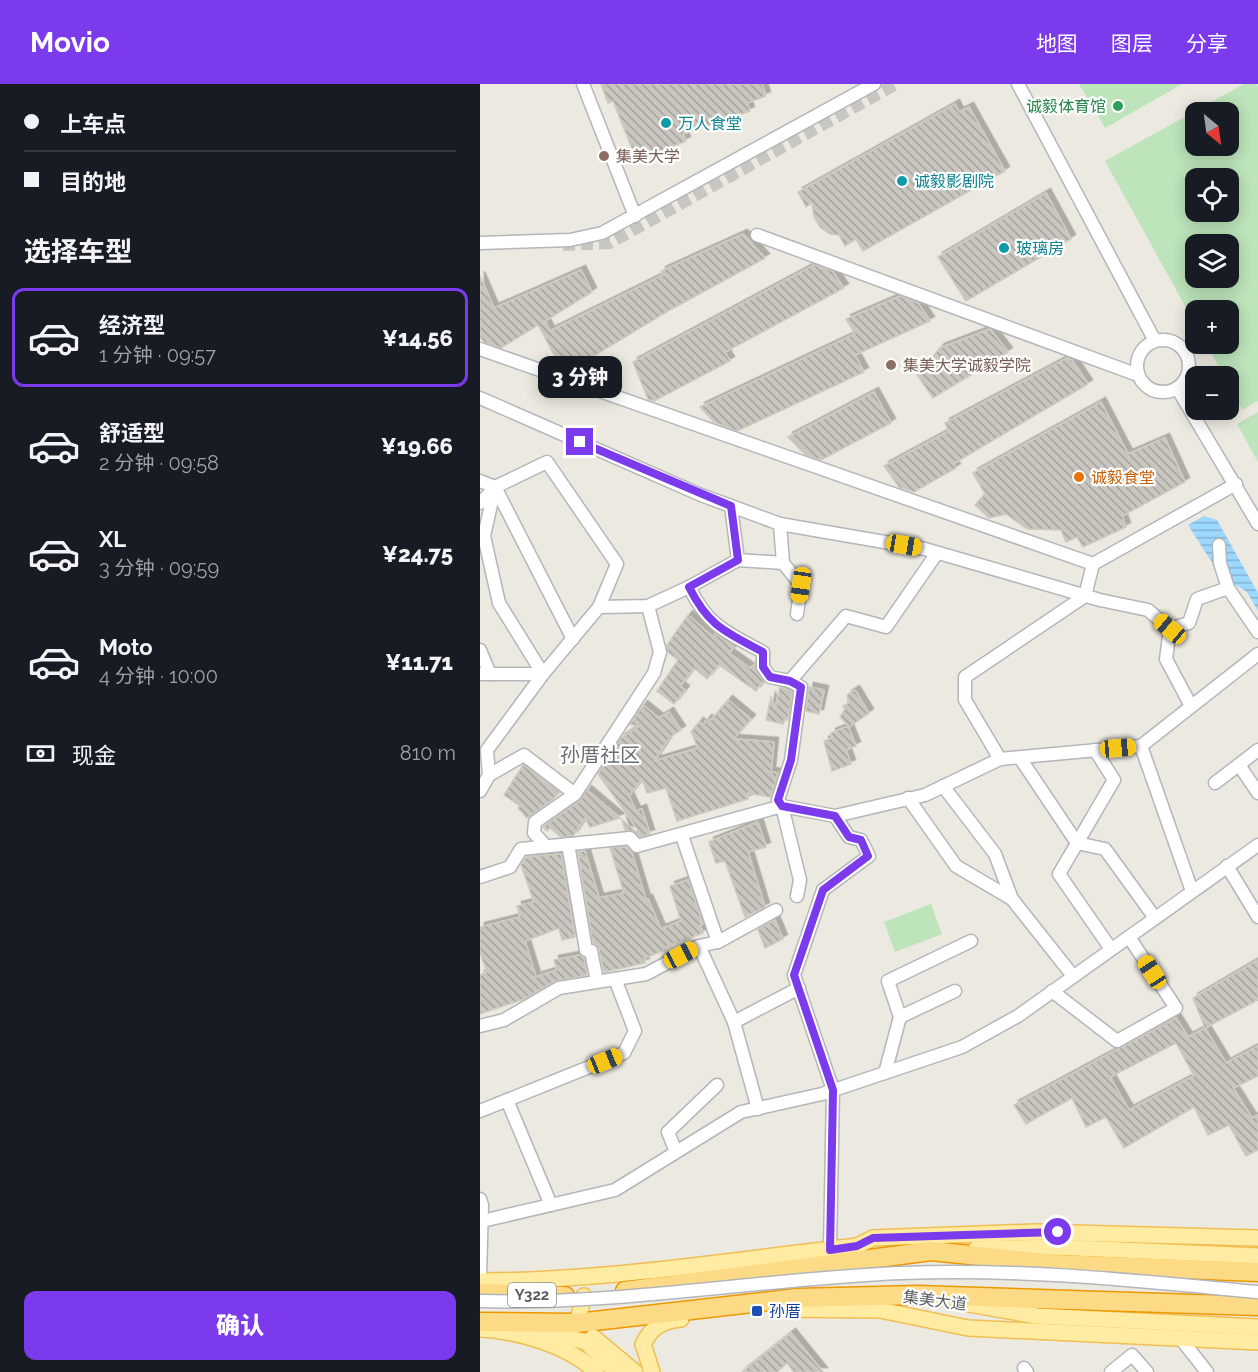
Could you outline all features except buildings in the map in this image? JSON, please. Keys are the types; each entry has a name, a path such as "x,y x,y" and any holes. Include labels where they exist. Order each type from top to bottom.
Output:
{"highway":[{"path":"584,1296 931,1251 1057,1264 1258,1272"},
{"name":"Y322","path":"480,1293 584,1296"},
{"path":"918,1295 1258,1306"},
{"name":"集美大道","path":"577,1323 797,1298 918,1295"},
{"name":"Y322","path":"480,1322 577,1323"}],"main road":[{"path":"480,1279 548,1281 830,1250 857,1246 873,1238 1035,1232 1258,1238"},
{"path":"931,1251 1051,1247 1258,1256"},
{"name":"集美大道","path":"918,1295 1037,1316 1258,1326"},
{"path":"577,1323 584,1296"},
{"path":"709,1307 736,1313"},
{"path":"652,1372 643,1344 650,1330 665,1321 796,1307 880,1310 968,1328 1258,1342"},
{"path":"642,1372 636,1342 640,1331 661,1312"},
{"path":"577,1323 617,1372"},
{"path":"577,1323 635,1372"},
{"path":"517,1324 586,1342 617,1372"},
{"path":"480,1329 541,1342 583,1360 596,1372"}],"street":[{"path":"583,84 635,216"},
{"path":"480,243 570,240 602,233 874,84"},
{"path":"1018,84 1155,341"},
{"path":"757,235 1138,375 1154,391 1162,392 1177,388 1184,383 1190,367 1185,351 1172,341 1155,341 1142,351 1138,358 1138,375"},
{"path":"480,349 1093,564"},
{"path":"1177,388 1258,524"},
{"path":"480,398 731,506 780,524 937,553 1085,596 1148,610 1170,629"},
{"path":"480,503 495,487 547,462 617,564 599,607 543,674 487,750 489,775"},
{"path":"480,482 495,487 573,639"},
{"path":"1000,759 965,700 965,677 1085,596 1093,564 1236,484"},
{"path":"495,487 484,536 499,603 543,674"},
{"path":"731,506 738,560"},
{"path":"780,524 783,563 801,585 797,614"},
{"path":"1219,546 1220,563 1228,588 1258,632"},
{"path":"790,681 846,616 886,627 937,553"},
{"path":"599,607 648,606 738,560 783,563"},
{"path":"689,587 702,612 720,628 763,652 763,667 770,677 790,681 801,687 791,760 778,800 782,806 800,880 797,896"},
{"path":"1170,629 1190,623 1197,599 1228,588"},
{"path":"546,846 534,834 535,822 574,794 654,673 660,652 648,606"},
{"path":"1170,629 1166,659 1191,706"},
{"path":"480,650 485,674 543,674"},
{"path":"480,877 510,867 521,849 630,838 637,846 682,836 782,806 835,816 925,795 1000,759 1141,746 1258,654"},
{"path":"1141,746 1192,891"},
{"path":"1095,750 1114,780 1059,874 1111,949"},
{"path":"1215,783 1258,750"},
{"path":"480,791 489,775 524,755 574,794"},
{"path":"1020,758 1077,843 1105,849 1155,918"},
{"path":"1239,765 1258,793"},
{"path":"943,786 996,854 1012,899 1073,976"},
{"path":"908,798 956,866 1012,899"},
{"path":"830,1250 833,1090 794,975 823,890 868,856 861,840 849,837 835,816"},
{"path":"682,836 718,942"},
{"path":"568,844 586,950 591,951 597,981"},
{"path":"482,1221 615,1190 741,1112 833,1090 962,1047 1018,1016 1258,845"},
{"path":"1227,866 1258,917"},
{"path":"480,1026 504,1020 559,988 646,974 699,946 718,942 776,910"},
{"path":"1052,992 1117,1041 1176,1008 1129,937"},
{"path":"885,1073 900,1017 888,981 971,941"},
{"path":"699,946 734,1022 758,1108"},
{"path":"480,1111 624,1053 635,1031 615,979"},
{"path":"734,1022 798,988"},
{"path":"900,1017 955,991"},
{"path":"676,1152 668,1132 717,1085"},
{"path":"507,1100 551,1205"},
{"path":"480,1199 482,1221 480,1279"},
{"path":"480,1301 549,1303 912,1273 1034,1273 1258,1292"},
{"path":"1132,1336 1132,1355 1147,1372"},
{"path":"1181,1339 1207,1372"},
{"path":"1111,1372 1132,1355"}],"green space":[{"name":"诚毅体育馆","path":"1079,84 1182,84 1105,128"},
{"path":"1244,84 1256,84 1258,88 1258,401 1242,410 1239,404 1239,366 1218,366 1212,354 1239,354 1239,300 1185,300 1185,306 1105,161 1185,117 1185,156 1239,156 1239,102 1212,102"},
{"path":"1258,412 1258,462 1237,424"},
{"path":"931,904 942,934 895,952 884,922"}],"water":[{"path":"1204,516 1217,520 1258,593 1258,611 1247,592 1220,575 1188,525"}],"tunnel":[{"path":"563,245 610,243 896,84"}],"place":[{"name":"诚毅体育馆","path":"1118,106"},
{"name":"万人食堂","path":"666,123"},
{"name":"集美大学","path":"604,156"},
{"name":"诚毅影剧院","path":"902,181"},
{"name":"玻璃房","path":"1004,248"},
{"name":"集美大学诚毅学院","path":"891,365"},
{"name":"诚毅食堂","path":"1079,477"},
{"name":"孙厝","path":"757,1311"}],"district":[{"name":"孙厝社区","path":"600,755"}],"route":[{"path":"580,442 731,506 738,560 689,587 702,612 720,628 763,652 763,667 770,677 790,681 801,687 791,760 778,800 782,806 835,816 849,837 861,840 868,856 823,890 794,975 833,1090 830,1250 857,1246 873,1238 1058,1232"}]}
